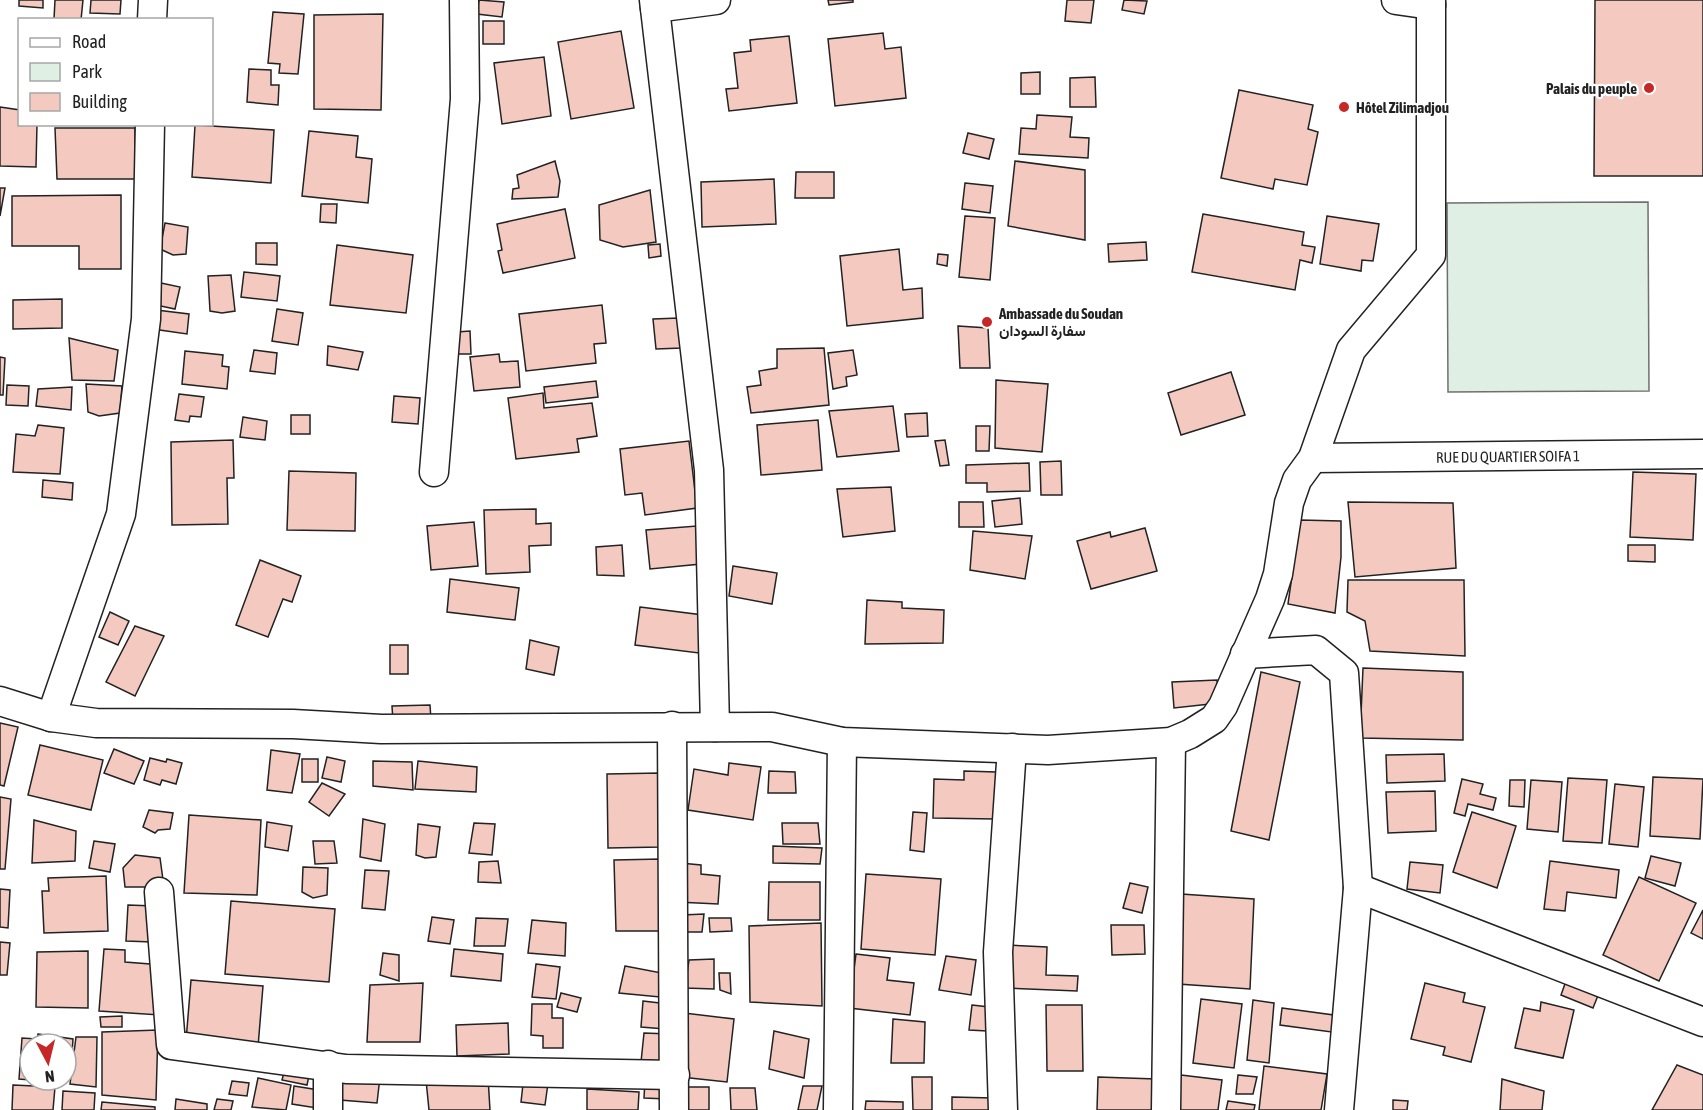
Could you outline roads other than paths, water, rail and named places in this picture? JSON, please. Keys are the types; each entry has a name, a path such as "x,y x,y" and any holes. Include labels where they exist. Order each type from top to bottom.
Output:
{"street":[{"path":"152,18 153,0"},
{"path":"434,472 465,99 465,0"},
{"path":"715,727 709,470 654,4 716,0"},
{"path":"0,700 51,717 96,723 293,724 381,729 772,727 842,742 1012,748 1110,748 1171,742 1190,734 1214,719 1232,688 1278,574 1297,480 1312,458 1351,350 1431,255 1431,3 1396,0"},
{"path":"51,717 121,514 146,319 150,126"},
{"name":"RUE DU QUARTIER SOIFA 1","path":"1312,458 1703,454"},
{"path":"1245,654 1316,650 1344,673 1358,888 1339,1110"},
{"path":"672,726 674,1110"},
{"path":"838,1110 842,742"},
{"path":"1166,1110 1171,742"},
{"path":"1003,1110 998,952 1012,748"},
{"path":"1358,888 1703,1022"},
{"path":"159,892 171,1046 346,1069 675,1075"},
{"path":"328,1065 328,1110"}],"place":[{"name":"Palais du peuple","path":"1649,88"},
{"name":"Hôtel Zilimadjou","path":"1344,107"},
{"name":"Ambassade du Soudan سفارة السودان","path":"987,322"}]}
